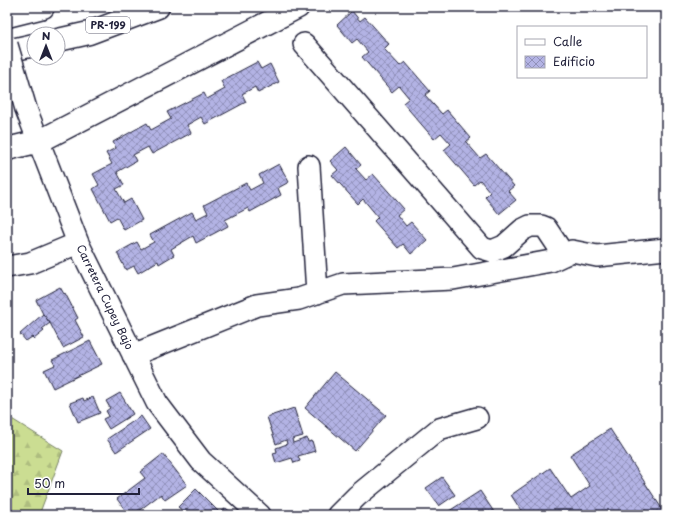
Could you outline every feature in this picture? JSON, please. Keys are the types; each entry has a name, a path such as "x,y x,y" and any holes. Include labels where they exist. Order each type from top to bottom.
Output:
{"main road":[{"path":"7,16 43,7"},
{"name":"PR-199","path":"66,38 89,33 158,7"},
{"path":"7,149 40,141 298,7"},
{"path":"7,51 26,47"}],"street":[{"path":"304,44 482,248 492,252 504,246 522,230 530,226 541,226 546,228 564,255"},
{"name":"Carretera Cupey Bajo","path":"7,45 26,109 40,141 78,243 157,403 201,461 260,515"},
{"path":"309,166 317,293"},
{"path":"7,267 30,263 78,243"},
{"path":"133,355 257,305 299,299 343,284 453,279 551,261 572,251 597,256 666,249"},
{"path":"338,515 357,496 439,429 477,418"}],"green space":[{"path":"7,416 63,451 39,515 7,515"}],"building":[{"path":"352,11 360,21 365,17 389,44 384,49 400,66 405,62 430,91 425,95 442,114 447,110 471,138 466,142 480,158 486,154 514,186 508,191 516,200 499,214 485,197 490,192 480,180 474,185 444,150 451,144 441,133 434,139 403,103 409,98 399,86 392,92 362,57 368,52 357,39 352,43 337,25"},
{"path":"257,62 261,69 270,64 279,82 258,93 255,87 242,94 246,102 205,124 201,117 187,125 191,133 152,154 148,147 133,155 136,161 117,172 124,185 116,189 124,203 131,199 142,220 124,230 117,217 110,221 93,189 99,185 93,174 112,164 106,153 116,148 113,142 147,123 151,130 171,119 167,112 204,93 207,99 225,89 221,81"},
{"path":"346,147 361,165 356,169 366,180 373,174 404,209 397,215 406,226 411,222 427,240 411,254 403,244 398,248 374,221 378,217 363,199 358,204 332,175 338,170 330,161"},
{"path":"279,164 289,182 278,188 281,195 250,212 248,208 225,220 228,226 196,243 193,236 171,249 174,255 159,264 158,261 138,273 134,266 126,270 117,253 137,242 141,249 154,242 150,235 192,212 196,219 208,213 204,205 246,183 250,190 263,183 259,175"},
{"path":"60,287 64,294 65,293 78,318 75,320 84,337 63,348 36,300"},
{"path":"43,314 50,323 42,329 44,331 34,339 32,337 26,341 20,334"},
{"path":"90,341 102,364 53,388 44,370 55,365 52,360"},
{"path":"335,372 386,415 355,451 305,408"},
{"path":"120,393 133,414 109,429 103,419 109,416 106,411 110,408 106,401"},
{"path":"93,397 100,413 78,422 70,403 83,398 84,401"},
{"path":"294,408 303,436 292,439 293,443 307,438 308,442 312,441 315,451 298,456 300,461 294,463 292,458 276,463 273,453 277,452 276,448 287,444 286,440 276,444 267,417"},
{"path":"141,416 150,429 116,452 107,439"},
{"path":"610,429 666,515 524,515 511,495 550,468 571,499 590,486 570,455"},
{"path":"163,454 187,485 165,500 161,494 133,515 129,515 117,499 145,478 140,472"},
{"path":"442,477 455,495 439,506 426,488"},
{"path":"196,489 220,513 218,515 180,515 184,512 178,507"},
{"path":"480,491 496,515 443,515"},
{"path":"226,508 234,515 218,515 220,513"}]}
